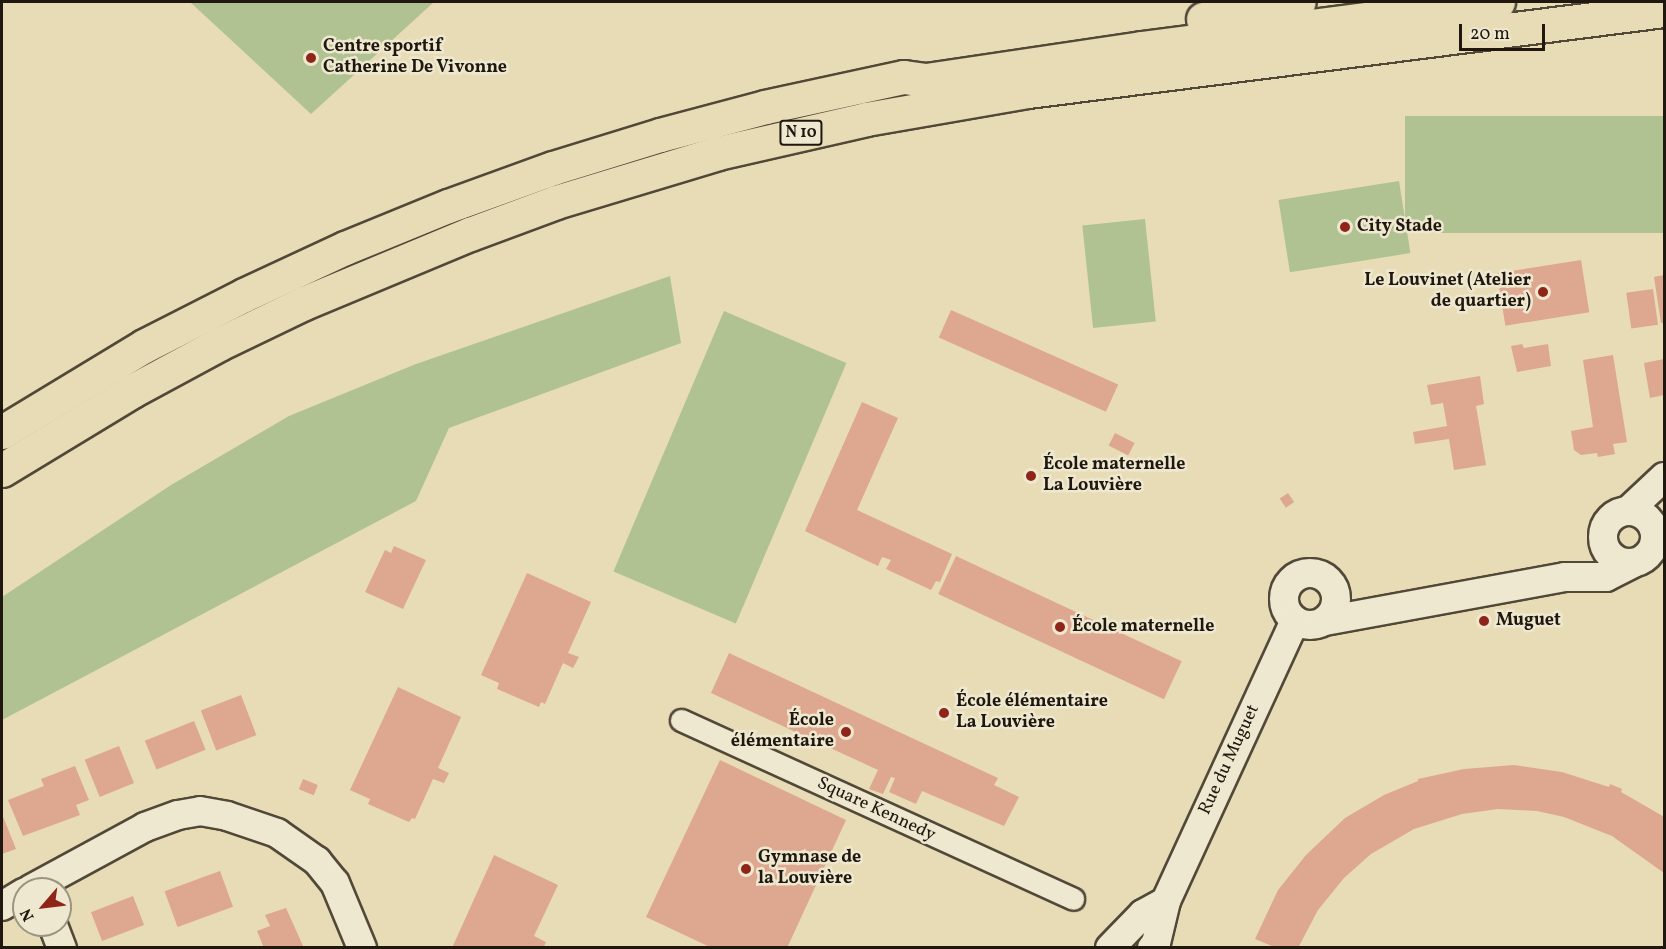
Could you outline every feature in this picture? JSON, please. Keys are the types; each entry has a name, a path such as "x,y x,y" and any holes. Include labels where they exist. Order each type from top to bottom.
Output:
{"main road":[{"path":"904,77 922,66 1299,2"},
{"name":"N 10","path":"2,432 144,346 244,295 345,248 448,206 553,168 660,135 765,107 904,77 926,80 1154,46 1498,2"},
{"name":"N 10","path":"2,470 132,391 219,344 395,263 556,202 718,153 866,119 1028,91 1665,10"}],"street":[{"path":"1647,562 1656,540 1649,522 1665,477"},
{"path":"1647,562 1616,560 1610,555 1603,541 1605,526 1610,519 1649,522"},
{"path":"1565,577 1603,541"},
{"path":"1325,621 1335,608 1335,591 1332,583 1317,573 1309,572 1294,578 1285,591 1284,600 1289,615 1295,621 1311,625 1392,607 1565,577 1606,577 1647,562"},
{"path":"1335,591 1392,607"},
{"name":"Rue du Muguet","path":"1152,948 1156,943 1166,901 1295,621"},
{"name":"Square Kennedy","path":"681,720 1073,898"},
{"path":"55,877 145,827 178,815 200,812 227,816 276,833 317,861 335,883 362,948"},
{"path":"1110,948 1143,914 1166,901"}],"green space":[{"name":"Centre sportif Catherine De Vivonne","path":"190,2 434,2 311,114"},
{"path":"1405,116 1664,116 1664,233 1405,233"},
{"name":"City Stade","path":"1399,181 1410,253 1290,272 1279,200"},
{"path":"1145,219 1156,321 1093,328 1082,226"},
{"path":"670,276 681,343 449,428 416,501 2,720 2,597 171,485 289,416 416,364"},
{"path":"724,311 846,363 736,623 613,572"}],"building":[{"name":"Le Louvinet (Atelier de quartier)","path":"1581,260 1589,312 1505,326 1497,273"},
{"path":"1664,275 1664,323 1661,323 1654,277"},
{"path":"1653,289 1658,325 1631,328 1626,293"},
{"path":"951,310 1118,384 1106,412 939,337"},
{"path":"1522,344 1524,348 1548,344 1551,366 1517,372 1511,346"},
{"path":"1613,355 1627,442 1613,444 1615,454 1598,457 1597,453 1581,455 1574,450 1571,431 1593,427 1583,360"},
{"path":"1664,359 1664,395 1650,398 1644,363"},
{"path":"1480,376 1484,404 1476,406 1486,465 1454,470 1449,439 1415,444 1413,432 1447,426 1443,403 1431,405 1427,385"},
{"path":"862,402 898,418 857,510 952,554 940,582 936,581 931,590 886,569 891,560 882,557 878,566 805,531"},
{"path":"1115,433 1135,443 1128,455 1109,445"},
{"path":"1288,493 1294,502 1286,508 1280,499"},
{"path":"394,546 426,560 403,609 365,592 385,550 391,553"},
{"name":"École maternelle","path":"956,556 1182,661 1164,699 938,594"},
{"path":"527,573 591,602 568,653 579,657 573,668 563,663 545,704 541,702 539,707 497,689 499,683 481,675"},
{"name":"École élémentaire","path":"729,653 998,778 994,785 1019,797 1004,826 922,791 916,804 889,792 895,778 891,777 883,794 869,789 878,770 711,693"},
{"path":"398,687 461,717 438,768 449,773 444,783 433,779 415,819 412,818 409,822 368,804 370,799 350,790"},
{"path":"241,695 256,735 216,751 201,710"},
{"path":"194,721 206,750 156,770 145,741"},
{"path":"119,746 134,783 100,797 85,760"},
{"name":"Gymnase de la Louvière","path":"720,760 846,820 787,948 712,948 646,917"},
{"path":"1514,765 1562,772 1609,787 1610,784 1622,789 1621,792 1664,817 1664,873 1612,836 1564,817 1537,811 1498,809 1462,814 1414,829 1371,854 1344,878 1318,910 1298,948 1277,948 1255,939 1278,890 1306,855 1345,818 1384,795 1418,781 1418,779 1464,769"},
{"path":"75,766 89,800 76,805 80,815 23,836 8,800 44,786 41,779"},
{"path":"303,779 318,785 314,795 299,789"},
{"path":"2,814 16,849 2,854"},
{"path":"494,855 558,885 534,936 546,942 543,948 452,948"},
{"path":"220,871 233,907 178,927 165,891"},
{"path":"133,896 144,925 102,941 91,912"},
{"path":"286,908 304,948 264,948 257,931 270,926 265,915"}],"place":[{"name":"Centre sportif Catherine De Vivonne","path":"311,58"},
{"name":"City Stade","path":"1345,227"},
{"name":"Le Louvinet (Atelier de quartier)","path":"1543,292"},
{"name":"École maternelle La Louvière","path":"1031,476"},
{"name":"Muguet","path":"1484,621"},
{"name":"École maternelle","path":"1060,627"},
{"name":"École élémentaire La Louvière","path":"944,713"},
{"name":"École élémentaire","path":"846,732"},
{"name":"Gymnase de la Louvière","path":"746,869"}]}
